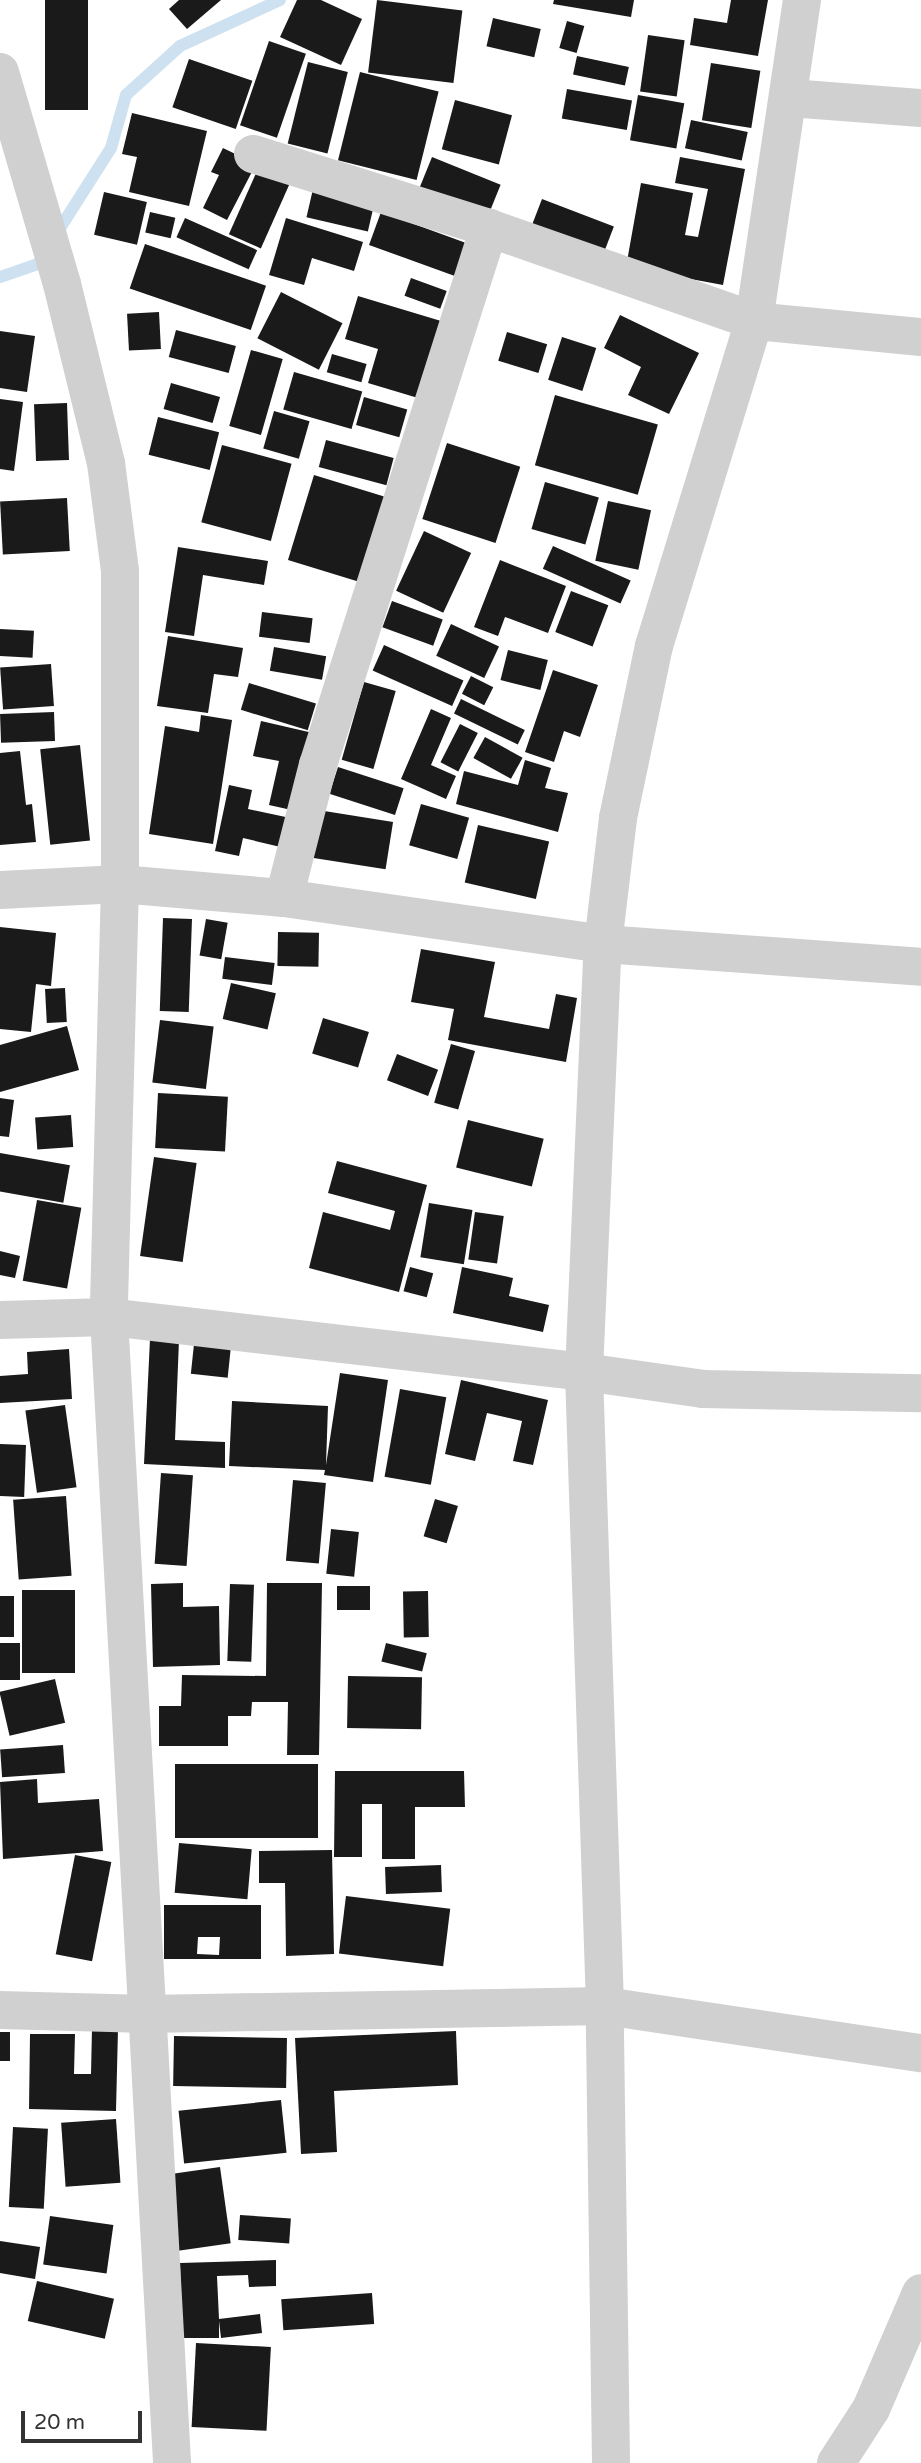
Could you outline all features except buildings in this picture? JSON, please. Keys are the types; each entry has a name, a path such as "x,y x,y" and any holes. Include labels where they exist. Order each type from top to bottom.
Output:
{"street":[{"path":"611,2463 605,2006 584,1372 603,944 618,818 654,646 754,321 790,98 802,0"},
{"path":"0,72 62,284 106,463 120,571 120,884 109,1317 172,2463"},
{"path":"790,98 921,108"},
{"path":"253,154 489,228 754,321 921,337"},
{"path":"284,898 318,765 489,228"},
{"path":"0,890 120,884 284,898 603,944 921,967"},
{"path":"0,1320 109,1317 584,1372 703,1389 921,1393"},
{"path":"0,2010 147,2014 605,2006 921,2053"},
{"path":"836,2463 872,2409 921,2293"}],"waterway":[{"path":"55,236 111,148 126,95 180,46 280,0"},
{"path":"0,277 38,264 46,252"}]}
